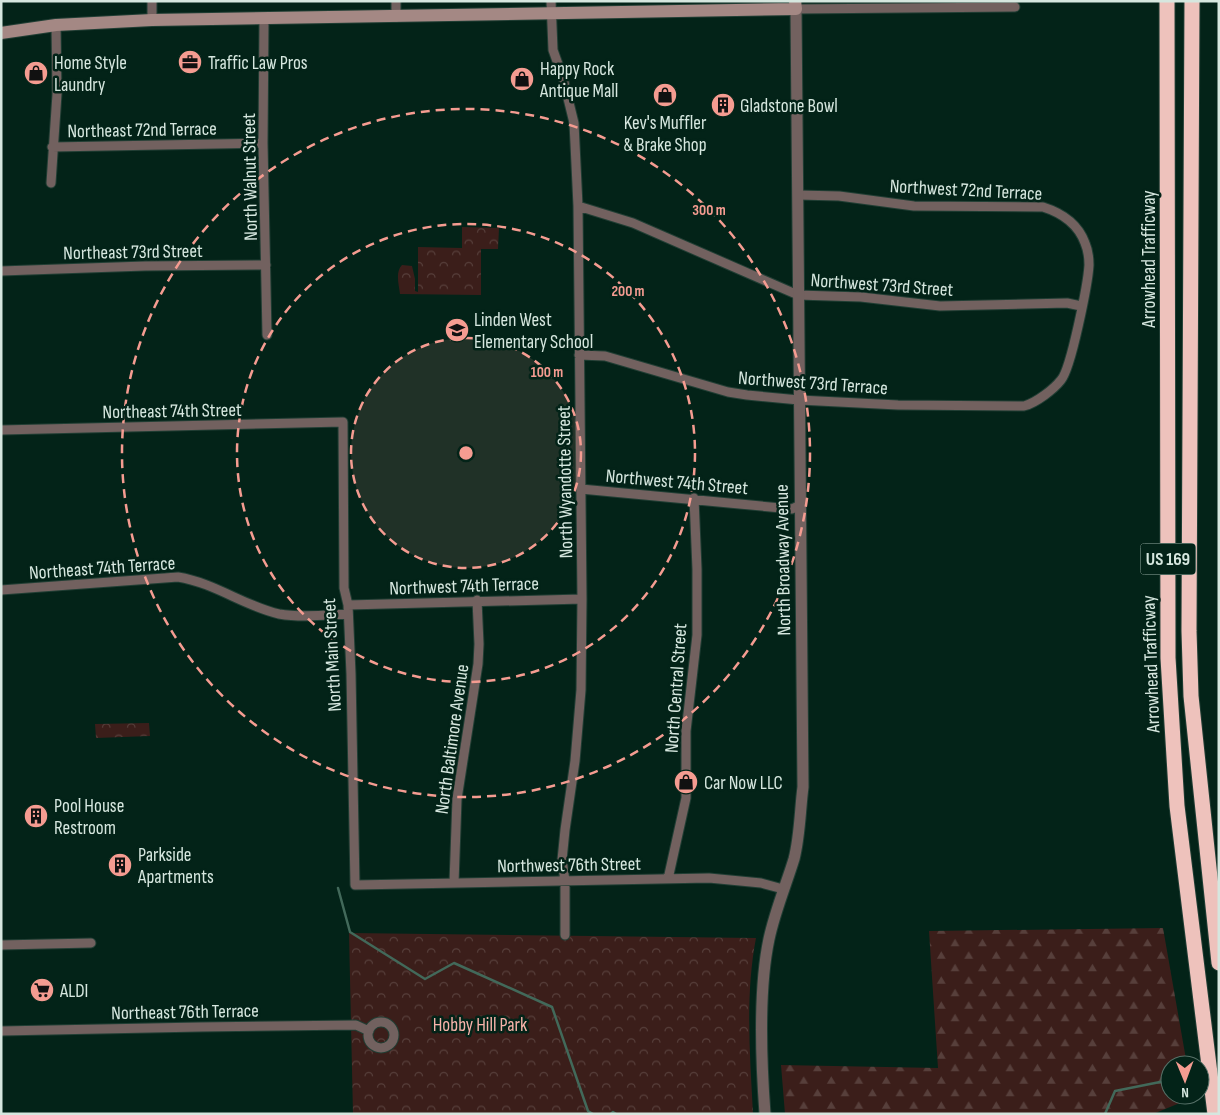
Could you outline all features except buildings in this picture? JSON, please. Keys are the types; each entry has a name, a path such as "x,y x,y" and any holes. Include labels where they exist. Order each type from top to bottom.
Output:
{"highway":[{"name":"Arrowhead Trafficway","path":"1167,1 1168,658 1177,806 1215,1114"},
{"name":"US 169","path":"1192,1 1189,631 1191,696 1219,963"}],"main road":[{"path":"754,10 770,1"},
{"path":"1,32 56,25 152,20 396,17 551,8 754,10 796,5"}],"street":[{"path":"152,1 152,20"},
{"path":"396,1 396,17"},
{"path":"796,5 1015,7"},
{"name":"North Broadway Avenue","path":"765,1114 762,1011 764,968 769,938 794,857 803,787 796,5"},
{"name":"North Wyandotte Street","path":"551,8 553,50 563,78 574,123 578,206 582,599 581,690 575,761 562,860 565,881 565,935"},
{"name":"North Walnut Street","path":"264,19 263,143 267,335"},
{"path":"51,184 52,146 57,94 56,25"},
{"name":"Northeast 72nd Terrace","path":"52,146 263,143"},
{"name":"Northwest 72nd Terrace","path":"798,195 839,196 914,206 1043,207 1061,214 1070,221"},
{"name":"Northwest 73rd Street","path":"578,206 633,224 798,295 861,297 940,306 1067,303 1081,306"},
{"name":"Northwest 73rd Terrace","path":"579,355 605,356 734,393 800,400 898,405 1019,406 1034,403 1062,380 1067,369 1089,268 1088,253 1082,235 1070,221"},
{"name":"Northeast 73rd Street","path":"1,271 145,266 266,265"},
{"name":"Northeast 74th Street","path":"1,430 343,422"},
{"name":"North Main Street","path":"343,422 344,588 348,610 355,885"},
{"name":"Northwest 74th Street","path":"581,489 694,498 792,509 800,505"},
{"name":"North Central Street","path":"668,879 686,798 686,731 697,635 694,498"},
{"name":"Northeast 74th Terrace","path":"1,590 178,577 209,585 278,614 300,616 348,610"},
{"name":"Northwest 74th Terrace","path":"348,610 476,600 582,599"},
{"name":"North Baltimore Avenue","path":"454,883 456,799 478,664 479,644 476,600"},
{"name":"Northwest 76th Street","path":"355,885 729,879 761,883 783,889"},
{"path":"1,945 91,943"},
{"name":"Northeast 76th Terrace","path":"1,1031 356,1025 369,1031"}],"green space":[{"path":"462,227 499,228 498,249 481,249 481,295 400,294 398,275 402,265 412,266 415,291 418,292 418,247 462,248"},
{"path":"149,723 150,736 96,738 95,724"},
{"path":"1163,928 1185,1055 1160,1055 1160,1105 1175,1105 1153,1114 785,1114 781,1065 938,1068 929,931"},
{"name":"Hobby Hill Park","path":"349,933 756,938 749,1003 753,1114 353,1114"}],"waterway":[{"path":"338,888 350,932 425,979 454,963 552,1007 588,1111 593,1114"},
{"path":"1105,1114 1115,1091 1160,1082"},
{"path":"611,1114 613,1112 616,1114"}],"place":[{"name":"Traffic Law Pros","path":"190,62"},
{"name":"Home Style Laundry","path":"36,73"},
{"name":"Happy Rock Antique Mall","path":"522,79"},
{"name":"Kev's Muffler & Brake Shop","path":"665,95"},
{"name":"Gladstone Bowl","path":"723,105"},
{"name":"Linden West Elementary School","path":"457,330"},
{"name":"Car Now LLC","path":"686,782"},
{"name":"Pool House Restroom","path":"36,816"},
{"name":"Parkside Apartments","path":"120,865"},
{"name":"ALDI","path":"42,990"}]}
